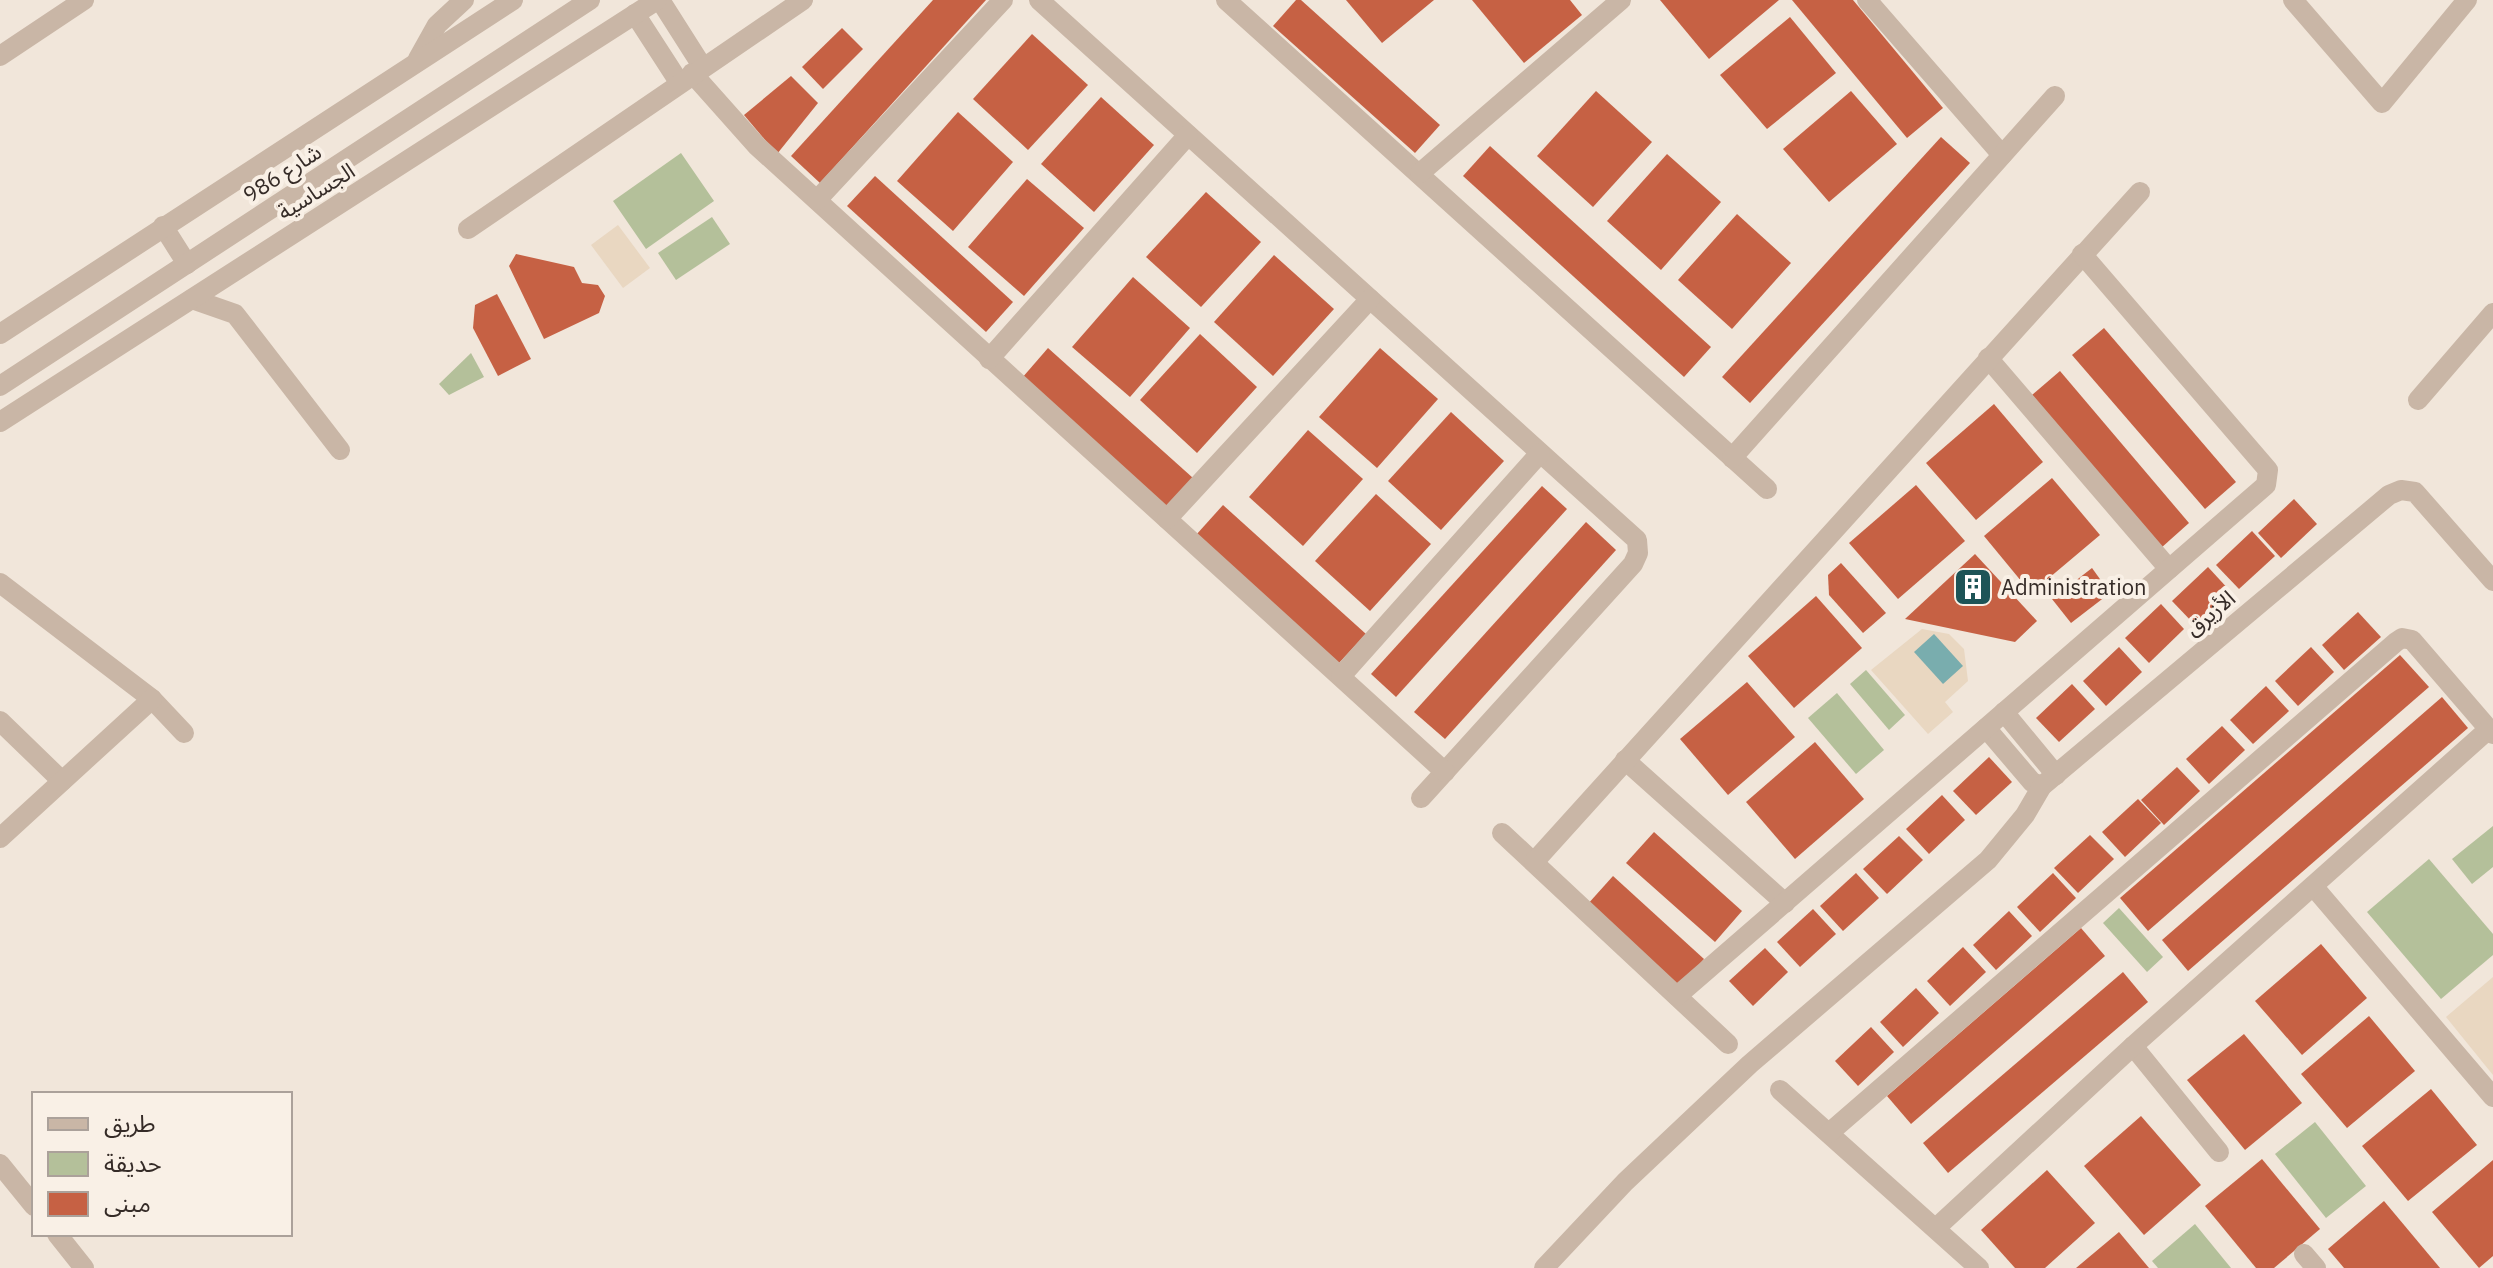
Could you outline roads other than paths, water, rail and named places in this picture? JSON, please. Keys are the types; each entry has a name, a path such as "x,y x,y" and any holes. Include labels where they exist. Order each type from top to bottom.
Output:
{"street":[{"path":"0,56 84,0"},
{"path":"416,64 437,25 464,0"},
{"name":"شارع 986","path":"0,334 513,0"},
{"name":"شارع 986","path":"0,386 590,0"},
{"path":"658,0 691,74"},
{"name":"الجساسية","path":"0,422 234,270 412,171 658,0"},
{"path":"468,229 803,0"},
{"path":"817,200 1003,0"},
{"path":"1039,0 1637,540 1638,553 1633,564 1421,798"},
{"path":"1420,173 1621,0"},
{"path":"1867,0 2002,155"},
{"path":"2293,0 2382,103 2467,0"},
{"path":"1238,4 1767,489"},
{"path":"635,14 757,146 1445,772"},
{"path":"1732,458 2055,96"},
{"path":"989,359 1188,135"},
{"path":"1534,862 2140,192"},
{"path":"163,226 187,264"},
{"path":"1677,996 2266,485 2268,470 2082,254"},
{"path":"234,270 235,314"},
{"path":"192,299 214,304 235,314 340,450"},
{"path":"1167,519 1370,299"},
{"path":"2418,400 2493,313"},
{"path":"1988,358 2169,569"},
{"path":"1341,676 1540,453"},
{"name":"الأزيرق","path":"1544,1268 1625,1182 1750,1064 1988,860 2008,838 2049,780 2389,495 2401,490 2415,492 2493,581"},
{"path":"0,583 152,699 184,733"},
{"path":"1829,1133 2396,642 2402,638 2412,640 2491,731 2133,1046 1936,1228"},
{"path":"0,838 152,699"},
{"path":"1986,728 2032,782 2049,780 2004,712"},
{"path":"0,721 62,781"},
{"path":"1625,760 1785,903"},
{"path":"1502,833 1728,1044"},
{"path":"2313,886 2493,1097"},
{"path":"2133,1046 2219,1152"},
{"path":"1780,1090 1979,1268"},
{"path":"0,1164 32,1204"},
{"path":"59,1236 84,1268"}],"water":[{"path":"1934,634 1963,666 1943,684 1914,652"}],"place":[{"name":"Administration","path":"1973,587"}]}
